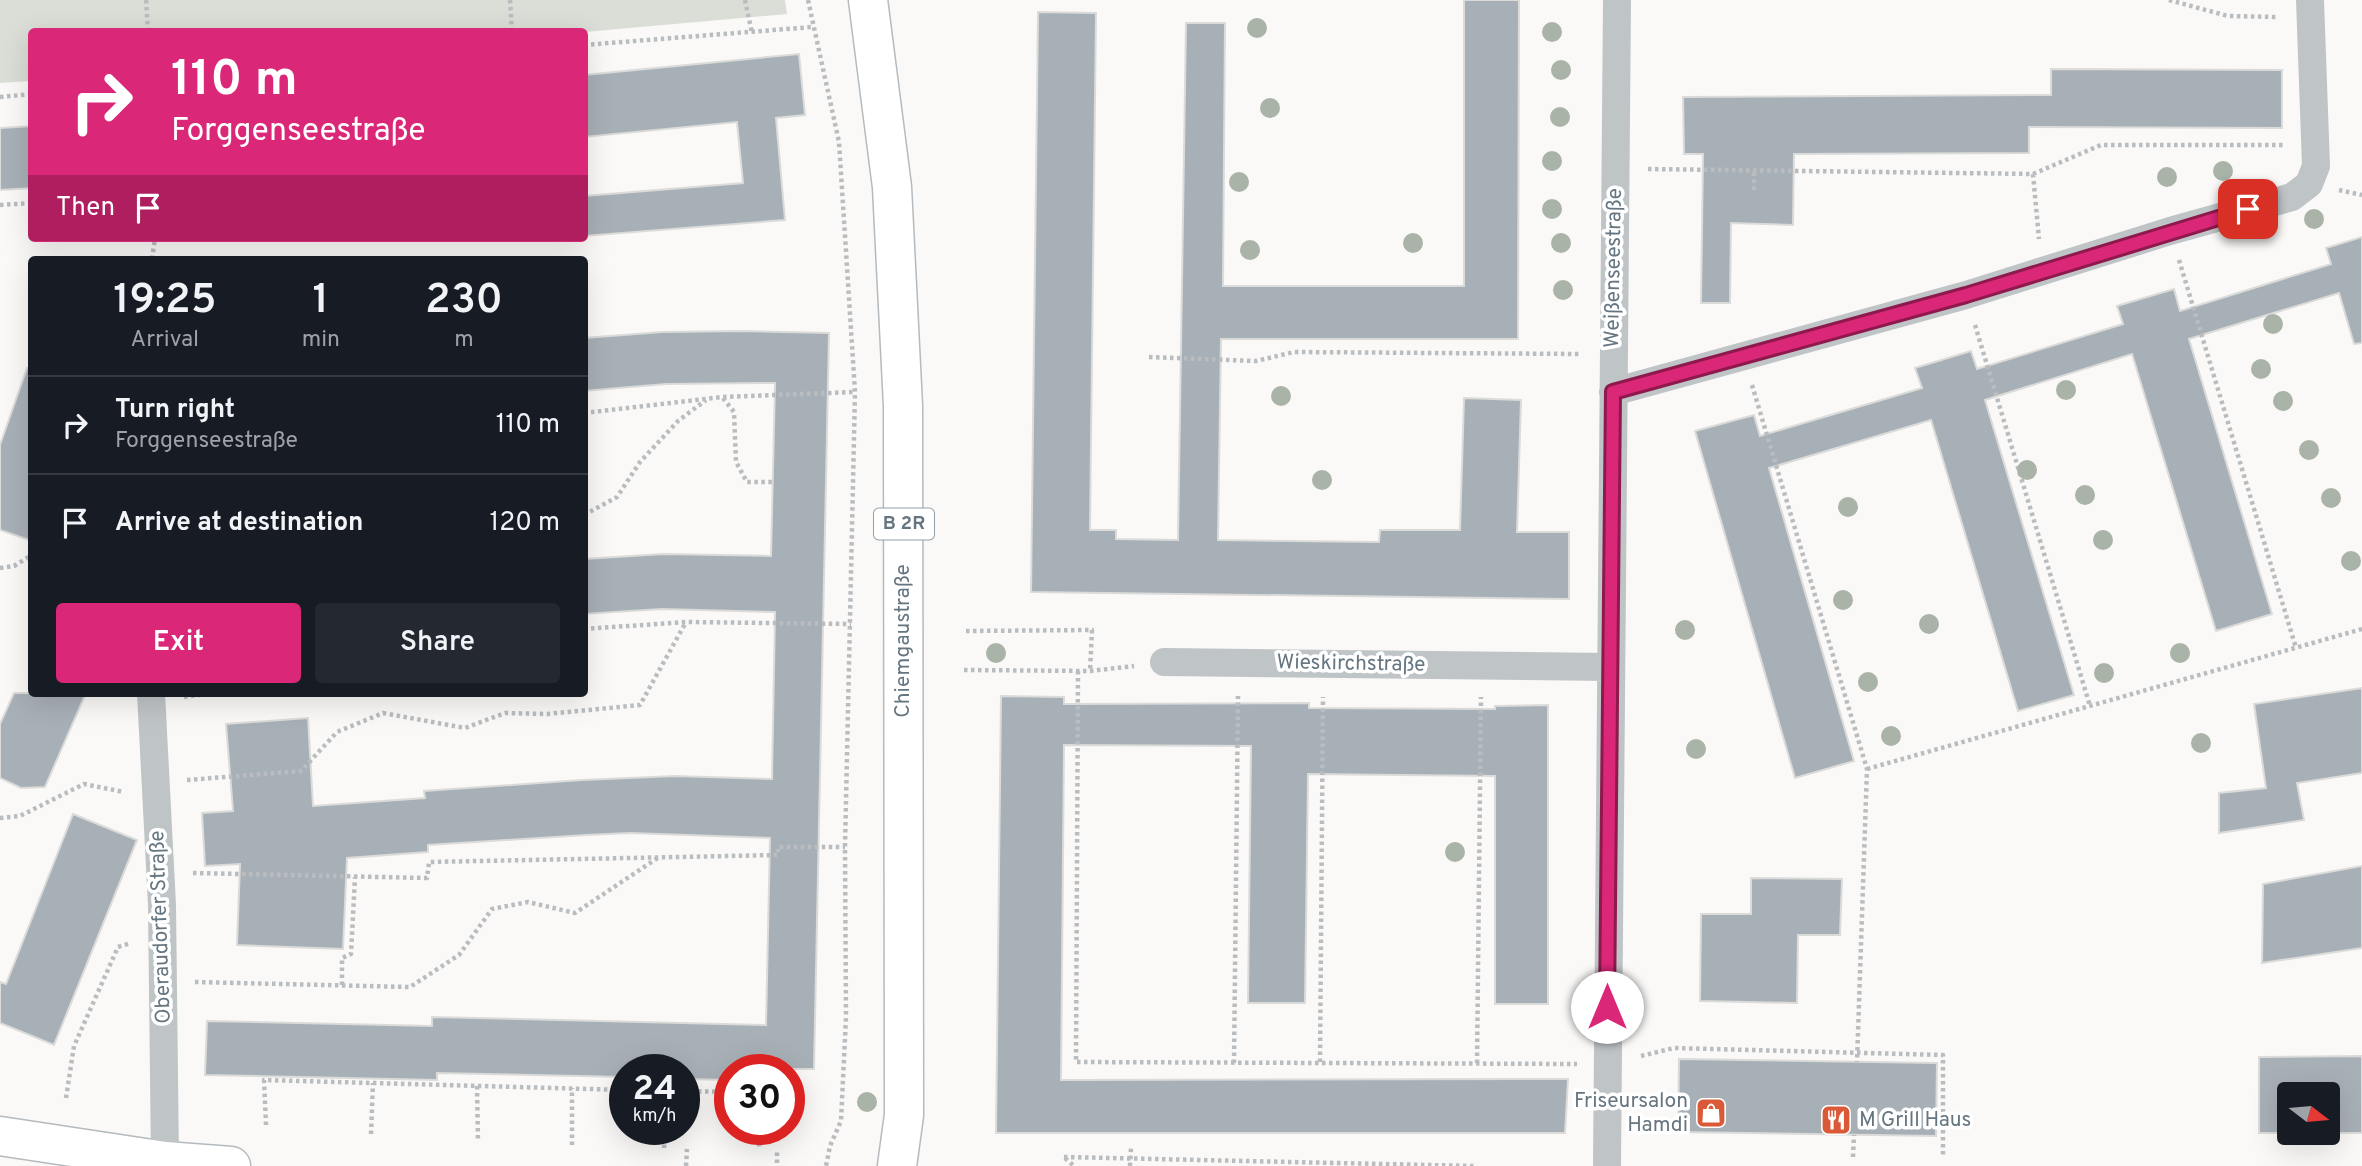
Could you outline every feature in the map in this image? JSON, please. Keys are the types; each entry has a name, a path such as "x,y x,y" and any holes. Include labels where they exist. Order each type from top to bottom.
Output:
{"main road":[{"name":"Chiemgaustraße","path":"867,0 892,187 902,393 904,1115 897,1166"},
{"name":"Chiemgaustraße","path":"904,1115 916,1157 922,1166"},
{"path":"0,1136 165,1161 231,1166"}],"street":[{"name":"Weißenseestraße","path":"1607,1166 1616,0"},
{"path":"1613,392 1966,295 2170,231 2291,197 2309,184 2316,166 2311,8"},
{"name":"Wieskirchstraße","path":"1164,662 1611,667"},
{"name":"Oberaudorfer Straße","path":"151,697 163,935 165,1161"}],"path":[{"path":"146,0 148,28"},
{"path":"510,0 512,28"},
{"path":"745,0 752,33"},
{"path":"808,0 839,142 855,392 845,847 846,1017 841,1121 830,1146 826,1166"},
{"path":"2169,0 2228,16 2311,8"},
{"path":"588,45 812,27"},
{"path":"0,97 28,94"},
{"path":"1615,169 2033,174 2101,145 2317,145"},
{"path":"1754,171 1754,190"},
{"path":"2033,174 2042,271"},
{"path":"0,205 28,203"},
{"path":"2170,231 2296,648"},
{"path":"1966,295 2090,706"},
{"path":"1149,357 1256,361 1294,352 1404,351 1613,355"},
{"path":"1744,358 1867,769 1857,1062"},
{"path":"588,413 722,397 855,392"},
{"path":"722,397 734,412 736,462 747,482 773,482"},
{"path":"588,513 617,497 640,462 678,421 706,399"},
{"path":"0,568 14,565 28,557"},
{"path":"588,629 686,622 852,624"},
{"path":"0,818 20,816 84,784 141,796 155,789 301,771 337,732 383,712 465,728 505,713 547,714 640,705 686,622"},
{"path":"1867,769 2362,629"},
{"path":"966,631 1091,630 1090,671"},
{"path":"964,670 1090,671 1164,662"},
{"path":"1234,1063 1238,663"},
{"path":"1320,1063 1323,664"},
{"path":"1476,1063 1482,666"},
{"path":"1079,671 1076,1062 1607,1064 1674,1048 1943,1055 1943,1157"},
{"path":"160,874 427,878 429,862 778,855 778,847 845,847"},
{"path":"164,984 410,987 459,955 492,909 528,902 575,913 660,856"},
{"path":"342,985 342,958 351,954 355,876"},
{"path":"66,1098 74,1046 118,947 163,935"},
{"path":"266,1125 264,1080 609,1089"},
{"path":"371,1134 373,1083"},
{"path":"477,1086 478,1142"},
{"path":"572,1088 572,1145"},
{"path":"1853,1157 1854,1135"},
{"path":"759,1145 759,1150"},
{"path":"1130,1166 1132,1148"},
{"path":"686,1166 687,1149"},
{"path":"776,1163 777,1151"},
{"path":"1074,1166 1064,1157 1474,1166"}],"shaded area":[{"path":"0,0 785,0 787,14 588,32 588,28 28,28 28,81 0,83"}],"building":[{"path":"1464,0 1519,0 1518,339 1221,339 1218,540 1379,542 1380,530 1460,530 1464,398 1521,400 1517,532 1569,532 1569,599 1031,592 1038,12 1096,13 1090,530 1116,530 1116,539 1178,540 1186,23 1225,23 1223,286 1464,286"},
{"path":"799,54 805,115 776,118 785,220 588,236 588,196 743,183 737,122 588,137 588,75"},
{"path":"2051,69 2282,70 2282,128 2029,127 2029,153 1794,154 1793,225 1731,223 1730,303 1701,303 1703,154 1684,154 1683,97 2051,95"},
{"path":"28,126 28,188 0,190 0,128"},
{"path":"2362,237 2362,343 2354,344 2339,293 2189,339 2272,614 2216,631 2132,354 1985,400 2074,695 2018,711 1931,420 1769,468 1854,761 1795,778 1695,431 1754,415 1760,436 1922,388 1915,368 1971,351 1977,369 2123,324 2117,306 2174,289 2180,311 2331,264 2326,248"},
{"path":"662,332 829,333 814,1069 805,1069 805,1054 714,1054 714,1080 700,1079 700,1054 609,1054 609,1077 437,1073 437,1080 205,1075 207,1021 432,1026 432,1017 766,1025 770,838 630,833 586,835 428,845 428,852 347,858 343,949 237,945 240,864 205,866 202,813 233,811 226,724 308,718 313,806 425,798 424,791 582,780 675,776 772,779 775,612 662,609 588,614 588,559 663,554 771,556 775,383 666,384 588,391 588,338"},
{"path":"28,368 28,540 0,530 0,445"},
{"path":"2362,688 2362,773 2297,783 2304,820 2219,833 2219,793 2266,788 2254,704"},
{"path":"14,693 28,693 28,697 84,697 45,787 21,788 0,778 0,724"},
{"path":"1001,696 1064,697 1064,704 1309,703 1309,708 1495,709 1495,706 1548,705 1548,1004 1495,1004 1495,776 1308,774 1305,1003 1248,1003 1251,746 1064,745 1061,1080 1568,1079 1565,1133 996,1133"},
{"path":"73,814 137,840 54,1045 0,1023 0,982 6,984"},
{"path":"2362,866 2362,948 2262,963 2263,884"},
{"path":"1751,878 1842,879 1840,935 1798,935 1797,1003 1700,1001 1701,914 1751,914"},
{"path":"2362,1056 2362,1133 2340,1133 2340,1082 2277,1082 2277,1133 2259,1133 2259,1057"},
{"path":"1679,1059 1937,1063 1936,1136 1678,1132"}],"place":[{"name":"Friseursalon Hamdi","path":"1711,1113"},
{"name":"M Grill Haus","path":"1836,1120"}],"route":[{"path":"1607,1007 1613,392 1966,295 2248,209"}]}
